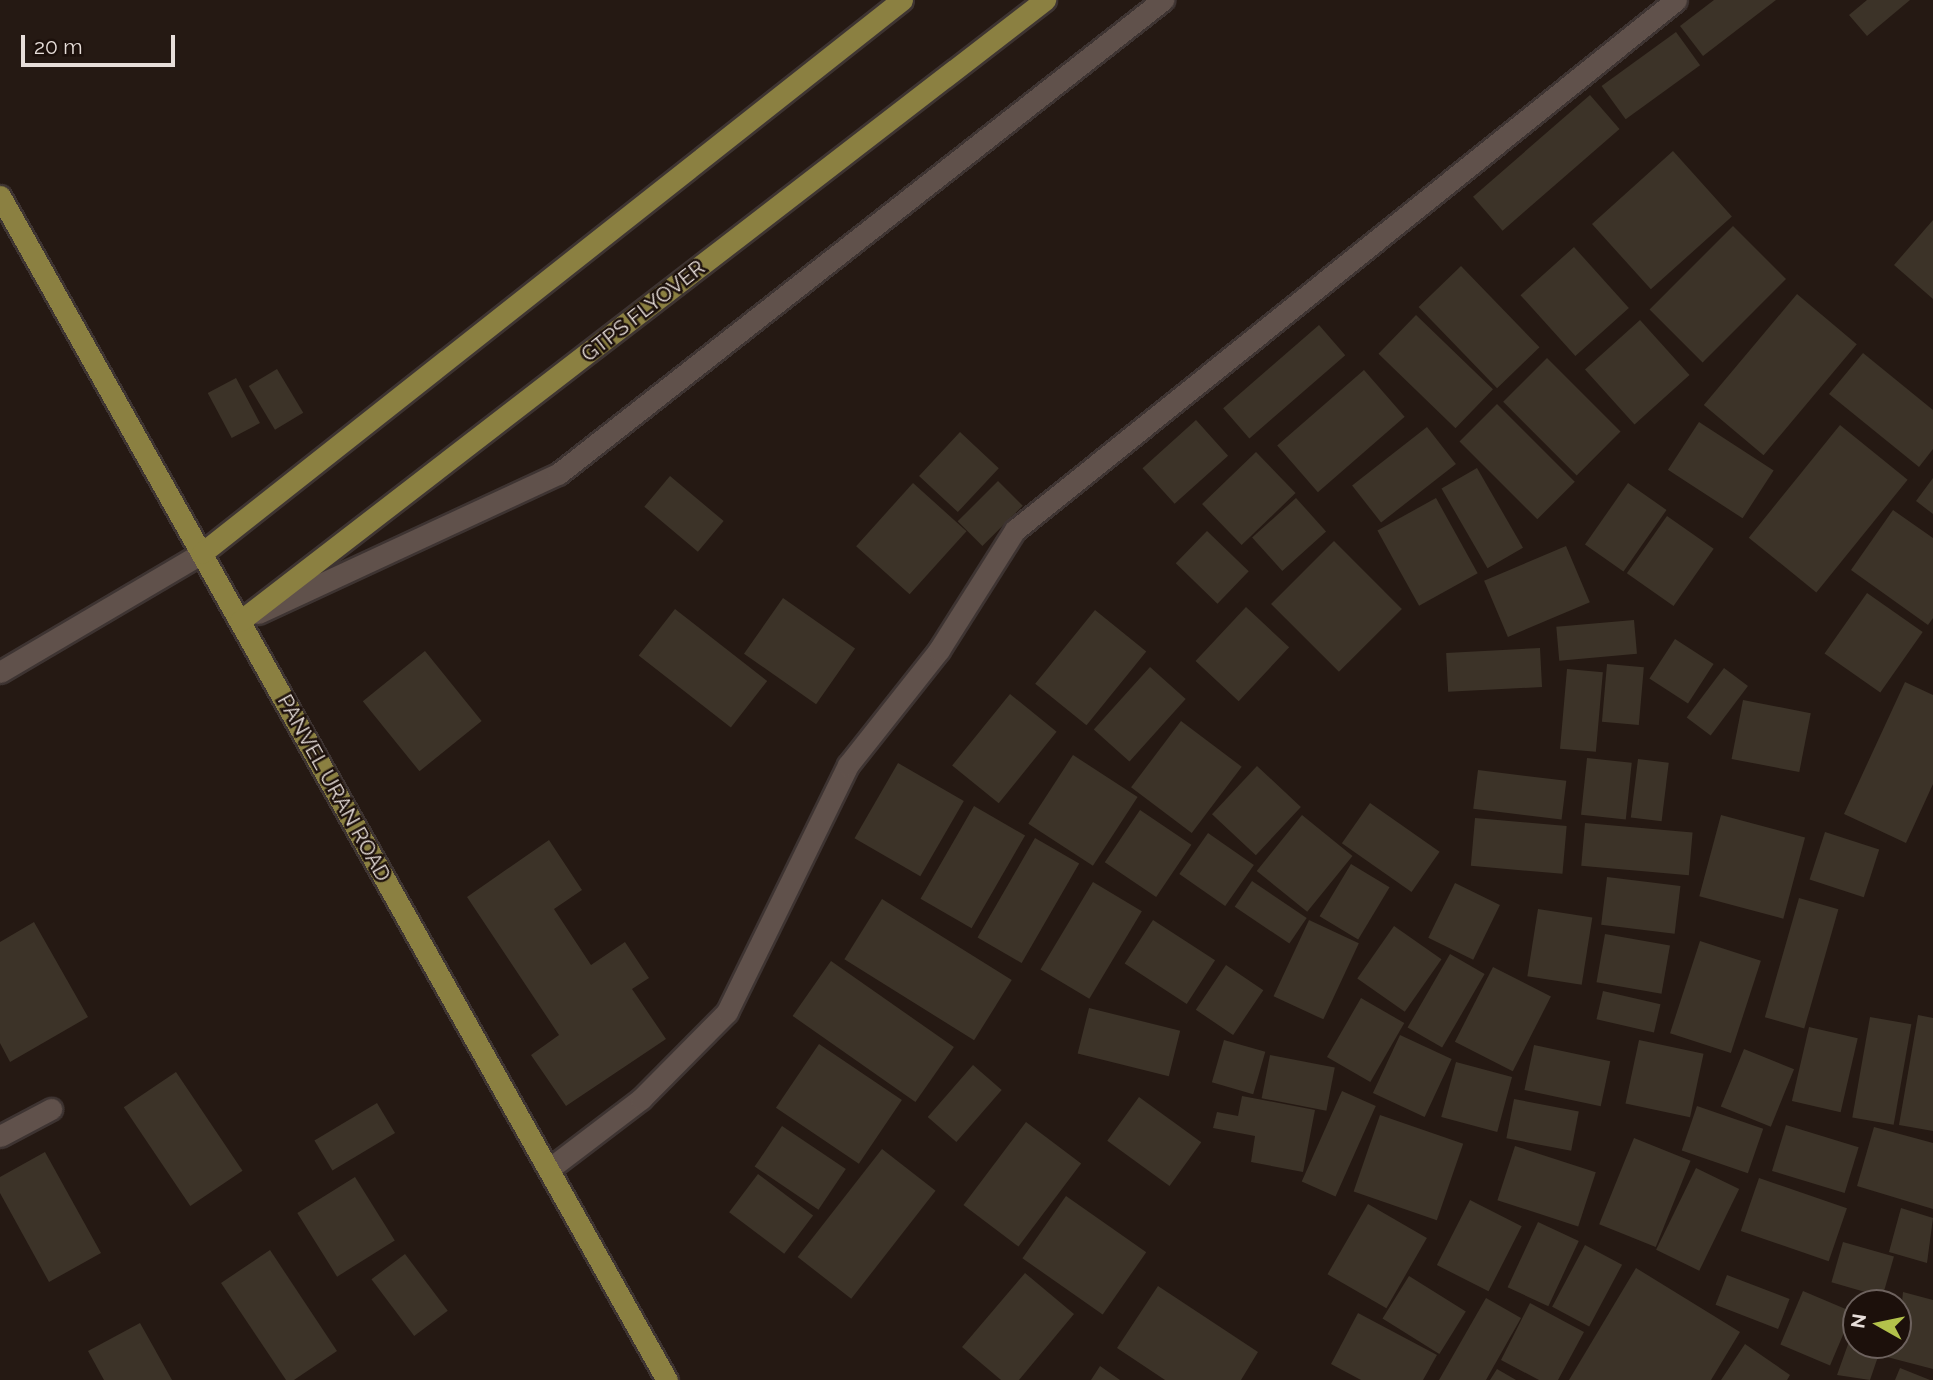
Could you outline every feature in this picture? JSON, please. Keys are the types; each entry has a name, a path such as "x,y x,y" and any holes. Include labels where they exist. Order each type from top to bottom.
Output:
{"main road":[{"path":"202,553 902,0"},
{"name":"GTPS FLYOVER","path":"240,621 1045,0"},
{"name":"PANVEL URAN ROAD","path":"0,195 667,1380"}],"street":[{"path":"240,621 558,474 1163,0"},
{"path":"549,1169 642,1099 727,1012 848,765 939,650 1015,530 1676,0"},
{"path":"0,672 202,553"},
{"path":"0,1136 51,1109"}],"building":[{"path":"1714,0 1776,0 1703,56 1680,26"},
{"path":"1867,0 1910,0 1867,36 1849,15"},
{"path":"1676,32 1700,65 1626,119 1602,86"},
{"path":"1590,95 1620,129 1503,231 1473,197"},
{"path":"1673,151 1732,216 1651,289 1592,224"},
{"path":"1933,220 1933,299 1894,265"},
{"path":"1733,226 1786,279 1703,362 1650,309"},
{"path":"1574,247 1629,308 1575,356 1520,295"},
{"path":"1461,266 1539,347 1497,388 1419,307"},
{"path":"1797,294 1857,344 1764,455 1704,405"},
{"path":"1416,315 1493,389 1455,428 1378,354"},
{"path":"1640,320 1690,375 1635,425 1585,370"},
{"path":"1319,325 1345,355 1249,439 1223,408"},
{"path":"1863,353 1933,410 1933,449 1919,467 1829,394"},
{"path":"1547,358 1621,432 1577,475 1503,402"},
{"path":"277,369 303,413 275,430 249,386"},
{"path":"1364,370 1405,417 1318,492 1277,445"},
{"path":"236,378 260,423 232,438 208,393"},
{"path":"1497,404 1575,482 1537,519 1460,441"},
{"path":"1196,420 1228,456 1175,504 1142,468"},
{"path":"1699,422 1774,470 1743,518 1668,470"},
{"path":"1840,425 1908,480 1816,592 1749,538"},
{"path":"1427,427 1456,464 1381,523 1352,485"},
{"path":"960,432 999,468 958,512 919,476"},
{"path":"1256,452 1296,493 1242,545 1202,504"},
{"path":"1477,468 1523,548 1487,568 1441,488"},
{"path":"670,476 724,521 698,552 644,507"},
{"path":"1933,478 1933,514 1916,501"},
{"path":"998,481 1023,506 982,546 958,521"},
{"path":"913,483 967,531 910,594 856,546"},
{"path":"1628,483 1667,510 1623,571 1585,544"},
{"path":"1296,498 1326,531 1282,571 1252,537"},
{"path":"1436,498 1478,573 1419,606 1377,530"},
{"path":"1893,510 1933,538 1933,618 1928,625 1851,570"},
{"path":"1667,516 1714,549 1674,606 1627,573"},
{"path":"1207,531 1249,571 1217,604 1176,563"},
{"path":"1334,541 1402,609 1339,672 1271,604"},
{"path":"1566,546 1590,602 1508,637 1484,581"},
{"path":"1867,593 1923,632 1880,693 1825,654"},
{"path":"783,598 855,648 816,704 744,654"},
{"path":"1246,607 1289,647 1239,701 1196,661"},
{"path":"675,609 767,681 731,728 639,655"},
{"path":"1095,610 1146,652 1087,725 1035,684"},
{"path":"1634,620 1637,654 1559,661 1556,627"},
{"path":"1675,639 1714,664 1688,703 1649,678"},
{"path":"1540,648 1542,687 1448,692 1446,653"},
{"path":"425,651 482,721 419,771 363,701"},
{"path":"1607,664 1644,667 1639,725 1602,722"},
{"path":"1150,667 1186,699 1129,762 1094,729"},
{"path":"1724,668 1748,686 1711,736 1687,718"},
{"path":"1567,669 1603,672 1596,752 1560,749"},
{"path":"1905,682 1933,695 1933,784 1906,843 1844,814"},
{"path":"1010,694 1057,732 999,803 952,765"},
{"path":"1743,700 1811,713 1799,772 1732,759"},
{"path":"1181,721 1242,767 1192,833 1131,787"},
{"path":"1073,755 1138,797 1093,866 1028,824"},
{"path":"1587,758 1632,763 1626,819 1581,815"},
{"path":"1638,759 1669,763 1662,821 1631,818"},
{"path":"898,763 964,801 920,876 854,838"},
{"path":"1257,766 1301,807 1256,855 1212,814"},
{"path":"1478,770 1566,781 1562,820 1473,809"},
{"path":"1370,803 1440,852 1412,892 1342,843"},
{"path":"974,806 1025,836 972,928 920,899"},
{"path":"1140,810 1191,845 1156,897 1105,862"},
{"path":"1302,815 1353,856 1307,912 1257,871"},
{"path":"1721,815 1805,838 1783,919 1699,896"},
{"path":"1475,818 1567,826 1562,874 1471,866"},
{"path":"1585,823 1693,832 1689,875 1581,866"},
{"path":"1825,832 1879,850 1864,897 1810,880"},
{"path":"1208,833 1254,865 1225,906 1179,874"},
{"path":"1035,838 1079,863 1022,963 978,938"},
{"path":"549,840 582,890 554,909 591,965 625,942 649,978 632,989 666,1039 566,1106 531,1055 559,1035 467,897"},
{"path":"1351,864 1390,887 1358,939 1320,916"},
{"path":"1607,877 1680,886 1675,934 1601,925"},
{"path":"1252,881 1307,918 1289,944 1235,907"},
{"path":"1093,882 1142,911 1089,999 1040,969"},
{"path":"1455,883 1500,905 1473,960 1428,938"},
{"path":"1799,898 1838,909 1804,1028 1765,1017"},
{"path":"882,899 1012,980 974,1040 844,959"},
{"path":"1538,909 1592,918 1582,985 1527,976"},
{"path":"1153,920 1215,960 1187,1004 1125,964"},
{"path":"1309,920 1359,943 1323,1019 1274,996"},
{"path":"34,922 88,1017 10,1062 0,1043 0,942"},
{"path":"1394,926 1442,959 1405,1012 1357,978"},
{"path":"1605,934 1670,945 1661,994 1596,982"},
{"path":"1700,941 1761,961 1731,1053 1670,1033"},
{"path":"1450,954 1485,974 1442,1048 1408,1028"},
{"path":"831,961 954,1047 915,1102 793,1016"},
{"path":"1226,965 1263,990 1233,1035 1196,1010"},
{"path":"1493,967 1551,997 1513,1071 1455,1042"},
{"path":"1603,991 1660,1004 1654,1033 1596,1019"},
{"path":"1361,998 1404,1023 1370,1082 1327,1057"},
{"path":"1089,1008 1180,1031 1169,1076 1078,1054"},
{"path":"1918,1015 1933,1018 1933,1131 1899,1125"},
{"path":"1870,1017 1911,1024 1894,1125 1852,1117"},
{"path":"1809,1027 1858,1038 1841,1112 1792,1101"},
{"path":"1400,1035 1452,1059 1425,1117 1373,1093"},
{"path":"1224,1040 1265,1052 1253,1094 1212,1082"},
{"path":"1639,1040 1704,1054 1690,1117 1625,1104"},
{"path":"819,1044 902,1100 859,1164 776,1108"},
{"path":"1534,1045 1610,1061 1601,1106 1524,1090"},
{"path":"1744,1049 1794,1069 1771,1127 1721,1106"},
{"path":"1270,1055 1335,1068 1326,1111 1262,1098"},
{"path":"1456,1062 1512,1077 1497,1132 1441,1117"},
{"path":"973,1065 1002,1090 956,1142 928,1117"},
{"path":"176,1072 243,1171 190,1206 124,1107"},
{"path":"1342,1091 1376,1106 1336,1196 1302,1181"},
{"path":"1242,1096 1315,1110 1303,1172 1251,1162 1255,1136 1213,1128 1217,1112 1238,1116"},
{"path":"1139,1097 1201,1142 1170,1186 1107,1141"},
{"path":"1514,1099 1579,1112 1571,1151 1506,1138"},
{"path":"377,1103 395,1133 332,1171 314,1141"},
{"path":"1697,1106 1763,1129 1748,1173 1682,1150"},
{"path":"1380,1115 1463,1144 1437,1220 1354,1192"},
{"path":"1026,1122 1081,1164 1019,1247 963,1205"},
{"path":"1786,1125 1859,1147 1845,1193 1772,1171"},
{"path":"782,1126 846,1169 818,1210 755,1167"},
{"path":"1874,1127 1933,1143 1933,1209 1857,1186"},
{"path":"1634,1138 1691,1161 1656,1247 1599,1224"},
{"path":"1515,1146 1596,1172 1578,1226 1497,1200"},
{"path":"882,1149 936,1191 851,1299 798,1257"},
{"path":"45,1152 101,1253 49,1282 0,1193 0,1177"},
{"path":"1696,1168 1739,1189 1699,1271 1656,1250"},
{"path":"758,1174 813,1216 784,1254 729,1212"},
{"path":"355,1177 395,1241 337,1277 297,1213"},
{"path":"1759,1178 1847,1208 1829,1261 1741,1231"},
{"path":"1066,1196 1146,1252 1103,1314 1022,1258"},
{"path":"1470,1200 1522,1226 1489,1291 1437,1265"},
{"path":"1368,1204 1427,1238 1386,1308 1328,1274"},
{"path":"1901,1208 1933,1218 1927,1263 1889,1252"},
{"path":"1538,1222 1579,1241 1548,1306 1508,1287"},
{"path":"1843,1242 1894,1257 1885,1289 1855,1289 1831,1282"},
{"path":"1585,1245 1622,1265 1589,1327 1552,1307"},
{"path":"270,1250 337,1351 294,1380 286,1380 221,1283"},
{"path":"405,1254 448,1311 414,1336 371,1279"},
{"path":"1636,1268 1740,1332 1711,1380 1569,1380"},
{"path":"1025,1273 1074,1314 1019,1380 1001,1380 962,1347"},
{"path":"1727,1275 1790,1299 1778,1329 1716,1305"},
{"path":"1409,1276 1466,1312 1439,1354 1383,1318"},
{"path":"1158,1286 1258,1352 1241,1380 1165,1380 1117,1348"},
{"path":"1803,1291 1842,1308 1842,1337 1830,1365 1780,1344"},
{"path":"1912,1294 1933,1300 1933,1369 1895,1359 1912,1359"},
{"path":"1486,1298 1521,1318 1486,1380 1439,1380"},
{"path":"1530,1303 1584,1332 1558,1380 1539,1380 1501,1360"},
{"path":"1358,1313 1437,1355 1423,1380 1361,1380 1331,1364"},
{"path":"140,1323 172,1380 104,1380 88,1351"},
{"path":"1745,1344 1790,1375 1787,1380 1721,1380"},
{"path":"1843,1359 1877,1359 1870,1380 1837,1375"},
{"path":"1100,1366 1120,1380 1091,1380"},
{"path":"1900,1368 1930,1380 1895,1380"},
{"path":"1497,1369 1516,1380 1490,1380"}]}
